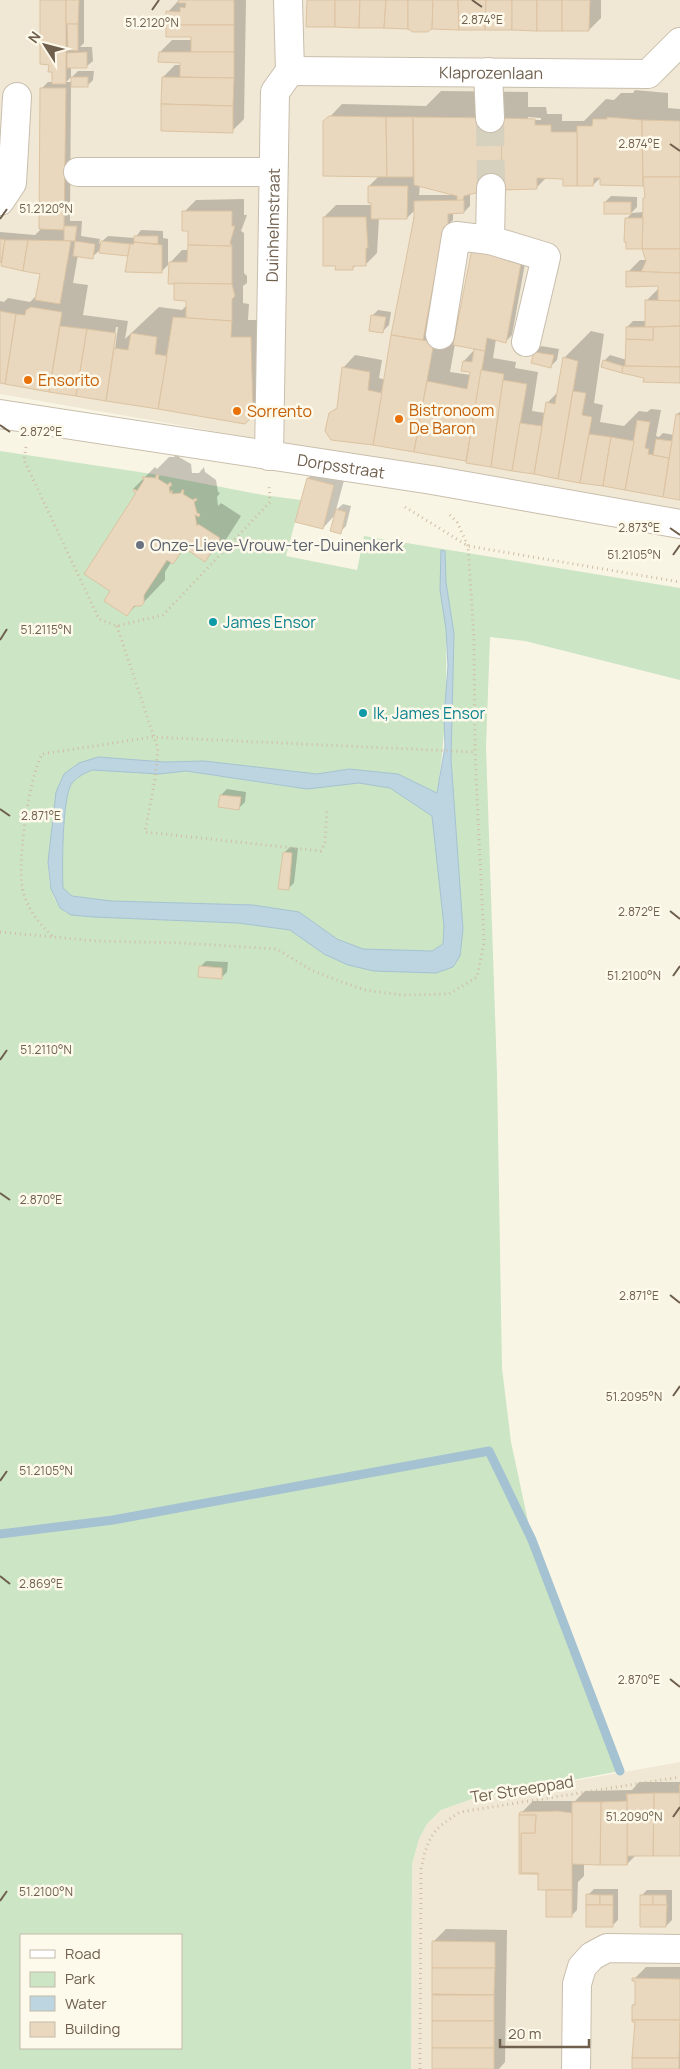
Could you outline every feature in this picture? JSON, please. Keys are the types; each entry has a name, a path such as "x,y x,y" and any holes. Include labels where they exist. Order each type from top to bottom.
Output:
{"street":[{"path":"288,0 290,71"},
{"name":"Klaprozenlaan","path":"290,71 648,74 680,42"},
{"name":"Duinhelmstraat","path":"269,468 275,92 290,71"},
{"path":"488,72 490,118"},
{"path":"0,201 12,183 16,97"},
{"path":"78,172 274,172"},
{"path":"490,240 491,188"},
{"path":"440,335 456,236 490,240 546,257 526,342"},
{"name":"Dorpsstraat","path":"0,414 269,468 432,480 680,524"},
{"path":"576,2069 577,1984 582,1966 592,1956 607,1948 680,1949"}],"path":[{"path":"29,419 24,460 99,619 117,626 163,615 270,502 269,468"},
{"path":"0,932 96,941 183,942 277,949 313,971 364,990 403,995 449,994 477,977 484,943 475,752 474,640 468,546 680,582"},
{"path":"117,626 152,737 158,749 155,779 145,832 321,851 325,842 327,809"},
{"path":"52,936 32,915 23,892 25,825 28,800 36,765 42,754 50,751 152,737 433,752 475,752"},
{"name":"Ter Streeppad","path":"420,2069 421,1869 426,1843 440,1825 460,1812 680,1777"}],"shaded area":[{"path":"0,0 680,0 680,512 0,394"},
{"path":"680,1762 680,2069 411,2069 412,1864 419,1839 427,1824 441,1810 472,1799"}],"green space":[{"path":"0,451 159,475 263,495 301,500 286,556 357,570 364,536 680,588 680,680 525,641 490,637 486,747 497,1073 502,1368 511,1442 532,1540 620,1771 472,1799 441,1810 427,1824 419,1839 412,1864 411,2069 0,2069","holes":["445,551 446,582 454,634 451,759 454,809 453,967 304,938 290,930 238,923 80,916 67,913 60,907 53,894 49,879 49,861 50,843 64,775 98,757 165,762 204,761 317,774 349,769 398,774 437,793 446,703"]},
{"path":"92,770 159,774 186,771 307,789 359,783 390,788 432,816 444,926 443,944 432,951 363,949 337,939 299,912 253,905 111,901 72,896 63,888 63,833 66,802 72,783"}],"water":[{"path":"441,550 445,551 446,582 454,634 451,759 463,929 460,956 453,967 436,973 374,971 348,965 324,954 290,930 238,923 71,915 60,908 51,889 48,862 56,792 64,774 79,763 98,757 165,762 204,761 317,774 349,769 398,774 437,793 445,746 444,717 448,666 446,629 440,590","holes":["92,770 159,774 186,771 307,789 359,783 390,788 432,816 444,926 443,944 432,951 363,949 337,939 299,912 253,905 111,901 72,896 63,888 64,817 72,783"]}],"building":[{"path":"40,0 66,0 66,84 52,84 52,72 48,72 49,65 40,64"},
{"path":"66,0 79,0 78,24 66,24"},
{"path":"179,0 234,0 234,25 166,25 166,11 180,12 180,7 185,8 186,3 178,3"},
{"path":"307,0 335,0 335,27 306,27"},
{"path":"335,0 360,0 359,28 335,27"},
{"path":"360,0 386,0 384,28 359,28"},
{"path":"386,0 408,0 408,29 384,28"},
{"path":"408,0 433,0 432,29 427,32 413,32 408,29"},
{"path":"433,0 458,0 459,30 432,29"},
{"path":"458,0 486,0 485,30 459,30"},
{"path":"486,0 512,0 512,30 485,30"},
{"path":"512,0 537,0 537,31 512,30"},
{"path":"537,0 562,0 562,31 537,31"},
{"path":"562,0 590,0 589,31 562,31"},
{"path":"67,24 78,24 78,51 68,50"},
{"path":"166,25 234,25 234,52 191,52 191,37 166,37"},
{"path":"87,52 87,68 67,68 67,53"},
{"path":"159,52 234,52 234,78 180,77 180,63 158,62"},
{"path":"71,77 88,77 88,87 71,87"},
{"path":"162,77 234,78 233,106 161,104"},
{"path":"40,88 66,88 64,230 39,229"},
{"path":"161,104 233,106 233,133 161,131"},
{"path":"329,116 386,117 387,177 323,176 323,121"},
{"path":"386,117 413,117 413,177 387,177"},
{"path":"413,117 502,118 502,186 464,196 463,200 457,201 457,196 414,185"},
{"path":"607,117 642,120 643,186 600,185 600,178 594,178 593,186 577,186 577,126 592,126 593,119 607,119"},
{"path":"502,118 535,119 535,125 551,125 551,132 577,132 577,186 563,186 563,179 537,178 537,189 501,190"},
{"path":"642,120 680,121 680,177 643,177"},
{"path":"643,177 680,177 680,249 642,249 643,198 645,198"},
{"path":"368,186 408,186 407,219 371,219 371,203 368,203"},
{"path":"464,200 464,213 448,214 448,227 444,227 423,340 391,335 414,218 414,201"},
{"path":"604,202 631,202 631,214 604,214"},
{"path":"182,211 232,211 232,226 235,226 230,243 232,246 188,245 188,231 182,231"},
{"path":"323,217 366,217 368,248 366,248 366,266 353,266 353,270 335,270 336,266 323,266"},
{"path":"625,218 643,218 642,249 626,249 626,242 624,242"},
{"path":"64,226 77,226 75,241 64,241"},
{"path":"134,236 158,236 158,244 134,242"},
{"path":"0,239 5,240 1,263 0,262"},
{"path":"5,240 28,240 23,271 1,266"},
{"path":"28,240 71,241 60,304 35,300 40,274 23,271"},
{"path":"75,241 95,244 93,259 73,256"},
{"path":"101,241 130,244 128,256 99,253"},
{"path":"134,242 162,245 162,273 125,272 130,244 134,244"},
{"path":"473,244 523,253 506,343 487,338 485,351 453,345"},
{"path":"188,245 232,246 232,284 168,284 169,262 187,262"},
{"path":"642,249 680,249 680,273 641,272 646,261"},
{"path":"626,271 680,273 680,301 658,301 658,286 626,287"},
{"path":"174,283 232,284 235,296 232,299 232,321 186,318 186,301 174,300"},
{"path":"645,300 680,301 680,326 645,327"},
{"path":"31,307 62,312 49,392 5,384 16,314 25,315 26,310"},
{"path":"0,311 16,314 5,384 0,383"},
{"path":"371,315 386,317 383,333 369,331"},
{"path":"173,317 232,321 231,337 251,337 253,416 245,424 158,409"},
{"path":"60,326 87,329 76,396 49,392"},
{"path":"680,326 680,367 625,366 626,339 653,340 653,327"},
{"path":"626,327 653,327 653,340 626,339"},
{"path":"87,329 116,333 106,401 76,396"},
{"path":"131,333 157,337 155,354 167,356 158,409 106,401 114,348 128,350"},
{"name":"Bistronoom De Baron","path":"391,335 434,342 414,452 373,445"},
{"path":"474,349 485,351 466,461 414,452 427,381 467,389 470,372 461,371 463,361 472,362"},
{"path":"534,352 554,355 551,368 531,363"},
{"path":"563,357 578,361 558,479 534,474 546,402 555,404"},
{"path":"603,360 623,366 622,373 601,367"},
{"path":"623,366 680,367 680,383 643,382 644,378 622,373"},
{"path":"342,367 370,372 368,390 382,393 373,445 331,440 325,431 329,413 337,408"},
{"path":"481,370 504,374 491,467 466,463"},
{"path":"503,380 527,384 512,471 491,467"},
{"path":"573,391 586,393 582,415 592,417 580,483 558,479"},
{"path":"676,414 680,415 680,500 663,497"},
{"path":"637,420 650,422 645,448 649,449 648,454 669,458 663,497 625,490"},
{"path":"520,423 542,426 534,474 512,471"},
{"path":"589,434 611,437 603,486 580,483"},
{"path":"611,437 634,441 625,490 603,486"},
{"path":"656,439 672,441 669,458 653,455"},
{"name":"Onze-Lieve-Vrouw-ter-Duinenkerk","path":"156,475 159,475 158,479 168,485 170,482 172,485 169,487 170,493 172,490 172,494 181,493 184,490 183,494 193,500 196,498 197,500 194,502 197,513 200,514 199,517 195,515 197,526 198,524 220,538 205,562 183,547 184,544 180,541 174,550 180,554 173,564 167,560 144,595 144,603 141,606 134,606 127,616 104,601 110,591 84,574 136,493 133,491 134,489 137,491 144,480 142,477 156,478"},
{"path":"307,478 334,485 323,529 295,522"},
{"path":"336,509 346,512 341,534 330,531"},
{"path":"220,795 241,797 239,810 218,807"},
{"path":"283,852 292,853 289,890 278,889"},
{"path":"199,966 222,968 222,979 198,977"},
{"path":"654,1793 680,1793 680,1856 653,1856"},
{"path":"654,1793 653,1856 628,1856 627,1865 627,1794"},
{"path":"627,1801 627,1865 600,1865 601,1802"},
{"path":"572,1802 601,1802 600,1865 572,1864"},
{"path":"558,1811 572,1813 572,1890 538,1890 538,1873 521,1873 521,1833 535,1833 536,1815 519,1815 520,1812"},
{"path":"519,1815 536,1815 535,1833 521,1833 521,1873 539,1874 519,1874"},
{"path":"546,1890 572,1890 572,1917 546,1917"},
{"path":"586,1894 600,1895 600,1905 586,1905"},
{"path":"600,1895 613,1895 613,1905 600,1905"},
{"path":"640,1895 653,1895 653,1905 640,1905"},
{"path":"653,1895 666,1895 667,1905 653,1905"},
{"path":"586,1905 613,1905 613,1927 586,1927"},
{"path":"640,1905 667,1905 666,1927 640,1927"},
{"path":"432,1941 495,1942 495,1968 432,1968"},
{"path":"432,1968 495,1968 494,1995 432,1994"},
{"path":"632,1978 680,1979 680,2020 632,2020 632,2005 635,2005 635,1981 632,1981"},
{"path":"432,1995 494,1995 494,2021 432,2021"},
{"path":"632,2020 680,2020 679,2058 632,2058 635,2022 632,2022"},
{"path":"432,2021 494,2021 494,2048 432,2048"},
{"path":"432,2048 494,2048 494,2069 432,2069"},
{"path":"632,2058 679,2058 679,2069 632,2069"}],"waterway":[{"path":"0,1534 113,1520 489,1451 532,1540 620,1771"}],"tunnel":[{"path":"490,118 491,188"}],"place":[{"name":"Ensorito","path":"28,380"},
{"name":"Sorrento","path":"237,411"},
{"name":"Bistronoom De Baron","path":"399,419"},
{"name":"Onze-Lieve-Vrouw-ter-Duinenkerk","path":"140,545"},
{"name":"James Ensor","path":"213,622"},
{"name":"Ik, James Ensor","path":"363,713"}]}
